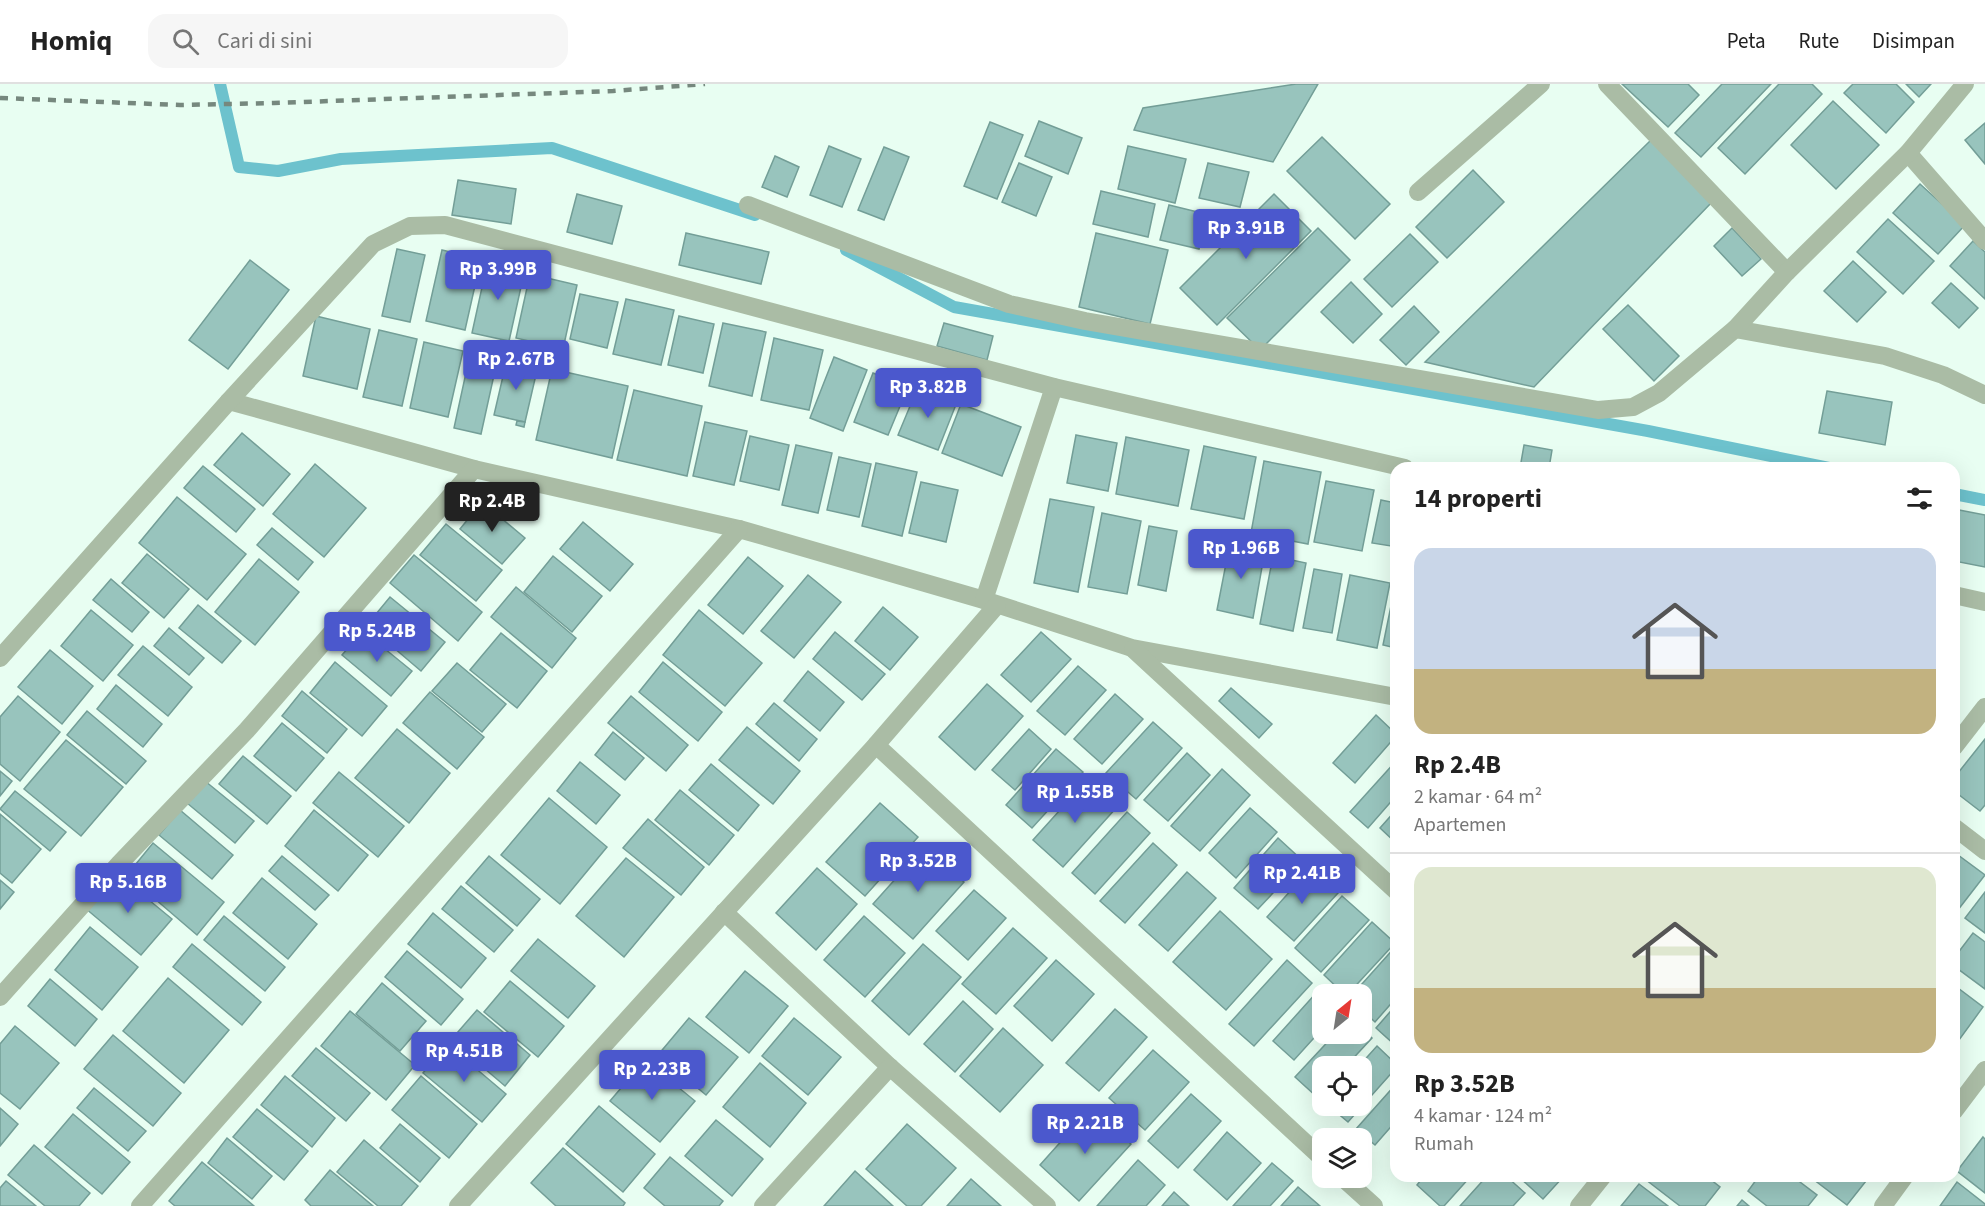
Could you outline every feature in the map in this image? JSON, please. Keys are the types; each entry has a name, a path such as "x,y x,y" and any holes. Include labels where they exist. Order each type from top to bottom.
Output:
{"street":[{"path":"1418,192 1541,84"},
{"path":"1607,84 1787,272"},
{"path":"748,205 1009,304 1109,325 1599,410 1633,407 1659,393 1735,329 1787,272 1908,153 1965,84"},
{"path":"1908,153 1985,241"},
{"path":"0,658 373,244 410,226 445,225 1054,387 1390,465"},
{"path":"1735,329 1885,356 1942,375 1985,395"},
{"path":"458,1206 876,745 991,602 1054,387"},
{"path":"230,401 474,468 739,529 991,602 1132,648 1390,696"},
{"path":"0,997 119,864 247,730 474,468"},
{"path":"140,1206 739,529"},
{"path":"1960,596 1985,602"},
{"path":"1132,648 1390,885"},
{"path":"1960,739 1985,707"},
{"path":"876,745 1312,1149"},
{"path":"1960,832 1985,851"},
{"path":"724,912 890,1067 1047,1206"},
{"path":"763,1206 890,1067"},
{"path":"1960,1103 1985,1070"},
{"path":"1579,1206 1598,1182"},
{"path":"1883,1206 1901,1182"},
{"path":"1354,1188 1374,1206"}],"building":[{"path":"1296,84 1318,84 1273,162 1134,130 1143,108"},
{"path":"1622,84 1688,84 1699,95 1668,127"},
{"path":"1722,84 1771,84 1701,157 1675,133"},
{"path":"1779,84 1812,84 1822,94 1745,174 1718,148"},
{"path":"1853,84 1896,84 1914,102 1886,133 1844,93"},
{"path":"1906,84 1931,84 1919,97"},
{"path":"1833,101 1879,145 1836,189 1791,145"},
{"path":"1039,121 1082,138 1068,174 1025,156"},
{"path":"990,122 1023,135 997,199 964,186"},
{"path":"1985,123 1985,164 1965,140"},
{"path":"1322,137 1390,204 1355,239 1287,171"},
{"path":"1651,140 1712,202 1534,387 1425,362"},
{"path":"829,146 861,159 842,207 810,195"},
{"path":"1128,146 1186,159 1175,203 1118,189"},
{"path":"884,147 909,157 884,220 858,210"},
{"path":"775,156 799,167 787,197 762,187"},
{"path":"1019,163 1052,177 1036,216 1002,202"},
{"path":"1208,163 1249,172 1240,207 1199,198"},
{"path":"1473,170 1504,202 1447,258 1416,227"},
{"path":"458,180 516,189 511,224 452,215"},
{"path":"1920,184 1965,225 1938,254 1893,213"},
{"path":"1101,191 1155,204 1148,237 1093,224"},
{"path":"577,194 622,206 612,244 567,232"},
{"path":"1274,194 1311,231 1217,325 1180,288"},
{"path":"1169,205 1206,214 1199,249 1160,240"},
{"path":"1888,219 1934,261 1903,294 1857,252"},
{"path":"1318,228 1350,260 1260,350 1227,318"},
{"path":"1732,228 1761,259 1742,276 1714,246"},
{"path":"686,233 769,252 761,284 679,265"},
{"path":"1096,233 1168,250 1150,324 1079,307"},
{"path":"1410,234 1438,262 1392,307 1364,279"},
{"path":"1973,241 1985,252 1985,299 1950,266"},
{"path":"397,249 425,255 410,322 382,316"},
{"path":"442,250 481,259 465,330 426,321"},
{"path":"250,260 289,290 228,369 189,340"},
{"path":"488,260 525,269 509,341 472,333"},
{"path":"1853,261 1886,292 1857,322 1824,291"},
{"path":"530,274 577,285 563,349 516,338"},
{"path":"1351,282 1382,314 1353,343 1321,312"},
{"path":"1951,283 1978,308 1959,328 1932,303"},
{"path":"580,294 618,302 607,348 570,339"},
{"path":"626,299 674,310 661,365 613,354"},
{"path":"1628,305 1679,356 1654,381 1603,329"},
{"path":"1414,306 1439,332 1406,365 1380,340"},
{"path":"316,316 370,329 357,389 303,376"},
{"path":"679,316 714,324 703,373 668,365"},
{"path":"723,323 766,332 752,396 709,386"},
{"path":"944,323 993,336 987,360 937,346"},
{"path":"379,330 417,339 402,406 363,397"},
{"path":"774,338 823,350 809,410 761,400"},
{"path":"424,342 463,351 448,417 410,408"},
{"path":"834,357 867,370 843,431 810,418"},
{"path":"469,359 496,366 481,434 454,428"},
{"path":"507,359 538,366 525,422 494,415"},
{"path":"552,369 628,386 612,458 536,440"},
{"path":"873,373 908,387 888,435 854,422"},
{"path":"918,387 957,402 938,450 898,435"},
{"path":"634,390 702,406 687,476 617,460"},
{"path":"1827,391 1892,402 1885,445 1819,433"},
{"path":"961,404 1021,427 1002,476 942,453"},
{"path":"517,421 525,422 524,427 516,425"},
{"path":"705,422 747,431 734,485 693,476"},
{"path":"242,433 290,474 263,506 214,465"},
{"path":"1076,435 1117,443 1108,491 1067,483"},
{"path":"750,436 789,445 779,490 740,481"},
{"path":"1126,437 1189,450 1178,506 1116,494"},
{"path":"796,445 832,453 818,513 782,505"},
{"path":"1524,445 1552,450 1550,462 1521,462"},
{"path":"1204,446 1256,457 1244,519 1191,509"},
{"path":"839,457 871,464 859,517 827,510"},
{"path":"1264,461 1321,472 1308,544 1251,533"},
{"path":"876,463 917,472 902,536 862,526"},
{"path":"315,464 366,508 324,557 273,514"},
{"path":"203,466 255,509 236,532 184,488"},
{"path":"1326,481 1374,490 1362,551 1314,542"},
{"path":"921,482 958,490 946,542 909,533"},
{"path":"177,497 246,554 207,600 139,543"},
{"path":"1050,499 1094,507 1078,592 1034,583"},
{"path":"1381,500 1390,502 1390,546 1372,543"},
{"path":"482,502 525,538 502,564 460,529"},
{"path":"1960,510 1985,515 1985,567 1960,562"},
{"path":"1102,513 1141,521 1127,594 1088,587"},
{"path":"583,522 633,564 610,591 560,549"},
{"path":"446,524 502,570 476,601 420,555"},
{"path":"1149,526 1177,531 1166,591 1138,585"},
{"path":"272,528 313,562 298,580 257,545"},
{"path":"1230,543 1265,550 1253,618 1217,610"},
{"path":"147,554 189,589 164,618 122,583"},
{"path":"414,555 482,612 458,641 390,583"},
{"path":"553,556 602,596 572,632 524,592"},
{"path":"1273,556 1306,563 1293,631 1260,624"},
{"path":"748,557 783,586 743,634 708,605"},
{"path":"259,559 299,592 255,645 215,612"},
{"path":"1314,569 1342,574 1332,633 1303,628"},
{"path":"808,575 841,602 794,658 761,631"},
{"path":"1350,575 1390,583 1377,648 1337,640"},
{"path":"111,579 149,612 132,632 93,600"},
{"path":"516,587 576,638 552,668 491,617"},
{"path":"390,597 445,642 421,671 367,625"},
{"path":"198,605 241,641 222,663 179,628"},
{"path":"883,607 918,637 890,670 855,641"},
{"path":"91,610 133,645 103,681 61,646"},
{"path":"699,610 762,663 725,706 663,655"},
{"path":"1390,611 1390,647 1383,645"},
{"path":"169,628 204,658 189,675 154,646"},
{"path":"363,631 412,671 391,696 342,655"},
{"path":"835,632 885,674 862,700 813,659"},
{"path":"1041,632 1071,659 1031,702 1001,675"},
{"path":"501,633 547,671 517,708 470,670"},
{"path":"143,646 192,687 168,716 118,675"},
{"path":"50,650 93,686 62,724 18,687"},
{"path":"335,662 387,706 362,736 310,693"},
{"path":"663,662 722,712 698,741 639,692"},
{"path":"457,663 506,704 482,732 432,691"},
{"path":"1078,666 1106,690 1065,735 1037,711"},
{"path":"808,671 844,702 820,731 784,701"},
{"path":"987,684 1023,716 975,770 939,737"},
{"path":"116,685 162,724 143,747 97,709"},
{"path":"1231,688 1272,724 1259,738 1219,701"},
{"path":"302,691 347,729 327,753 282,716"},
{"path":"430,692 484,737 457,769 403,723"},
{"path":"1115,694 1143,719 1102,764 1074,739"},
{"path":"18,696 60,732 20,781 0,764 0,717"},
{"path":"631,696 688,745 666,771 608,723"},
{"path":"774,703 817,739 799,761 756,724"},
{"path":"87,711 146,761 126,784 67,735"},
{"path":"1376,715 1390,728 1390,743 1355,783 1333,763"},
{"path":"1153,722 1182,748 1136,799 1106,773"},
{"path":"282,723 324,758 296,791 254,756"},
{"path":"747,727 800,771 773,804 719,760"},
{"path":"397,729 450,773 409,823 355,778"},
{"path":"1029,729 1051,749 1015,790 992,770"},
{"path":"613,732 644,758 625,780 595,755"},
{"path":"1985,739 1985,805 1980,811 1960,796 1960,770"},
{"path":"66,740 123,787 81,836 24,789"},
{"path":"1056,749 1083,772 1032,828 1006,805"},
{"path":"1187,753 1210,775 1168,821 1144,800"},
{"path":"243,756 291,796 267,824 219,784"},
{"path":"580,762 620,795 596,824 557,791"},
{"path":"711,764 759,805 738,831 689,790"},
{"path":"1390,768 1390,803 1368,828 1350,812"},
{"path":"1222,769 1250,795 1200,851 1171,826"},
{"path":"0,771 12,781 0,796"},
{"path":"339,772 404,826 378,857 313,803"},
{"path":"1087,780 1117,807 1063,867 1033,840"},
{"path":"205,781 254,821 235,843 187,803"},
{"path":"680,790 734,835 709,865 655,820"},
{"path":"15,791 66,832 50,851 0,809"},
{"path":"549,798 607,847 560,904 501,855"},
{"path":"880,803 918,837 865,896 826,862"},
{"path":"1250,808 1277,832 1236,878 1209,853"},
{"path":"180,810 233,855 212,879 159,835"},
{"path":"314,810 368,855 338,891 285,846"},
{"path":"1127,812 1150,833 1095,894 1072,873"},
{"path":"0,814 41,849 12,883 0,873"},
{"path":"1390,817 1390,837 1380,828"},
{"path":"648,819 704,867 681,895 623,848"},
{"path":"1278,838 1303,861 1258,909 1234,888"},
{"path":"153,843 224,902 197,935 127,875"},
{"path":"1153,843 1177,865 1125,923 1100,901"},
{"path":"924,847 964,882 913,939 873,904"},
{"path":"282,856 329,895 315,910 269,871"},
{"path":"489,856 540,899 517,926 466,883"},
{"path":"1960,856 1985,875 1960,907"},
{"path":"626,858 674,897 624,957 576,916"},
{"path":"817,868 857,904 816,950 776,913"},
{"path":"1310,869 1338,893 1294,941 1267,917"},
{"path":"115,872 172,919 141,955 85,908"},
{"path":"1187,872 1216,898 1168,951 1139,925"},
{"path":"262,878 317,924 288,959 233,913"},
{"path":"0,880 14,892 0,909"},
{"path":"461,886 513,930 494,952 442,909"},
{"path":"974,890 1006,918 968,960 936,931"},
{"path":"1985,892 1985,933 1965,918"},
{"path":"1342,896 1369,920 1321,972 1295,948"},
{"path":"1220,911 1272,959 1226,1010 1173,962"},
{"path":"433,913 486,958 461,988 408,944"},
{"path":"224,916 285,967 265,991 204,940"},
{"path":"864,916 905,953 865,997 824,960"},
{"path":"1372,922 1390,938 1390,948 1357,984 1333,984 1324,975"},
{"path":"90,927 138,967 102,1010 55,970"},
{"path":"1013,928 1047,958 996,1014 962,984"},
{"path":"1973,933 1985,942 1985,989 1960,970 1960,950"},
{"path":"538,939 595,986 568,1018 511,971"},
{"path":"192,944 261,1002 242,1025 173,967"},
{"path":"923,944 961,977 909,1035 872,1001"},
{"path":"407,951 463,999 441,1025 385,977"},
{"path":"1390,953 1390,1005 1375,1022 1372,1019 1372,984 1362,984"},
{"path":"1056,960 1094,994 1052,1041 1014,1006"},
{"path":"1287,960 1312,983 1254,1046 1229,1024"},
{"path":"745,971 788,1006 749,1053 706,1017"},
{"path":"168,978 229,1030 184,1083 123,1031"},
{"path":"50,979 97,1019 75,1046 28,1006"},
{"path":"510,981 564,1026 538,1057 484,1012"},
{"path":"382,983 426,1021 400,1051 356,1014"},
{"path":"1960,990 1983,1007 1960,1039"},
{"path":"1312,998 1312,1040 1294,1060 1273,1041"},
{"path":"963,1001 993,1029 955,1072 924,1044"},
{"path":"1115,1009 1147,1037 1099,1091 1066,1063"},
{"path":"477,1010 530,1055 505,1086 451,1040"},
{"path":"350,1011 415,1065 386,1100 321,1046"},
{"path":"1390,1012 1390,1041 1376,1028"},
{"path":"689,1018 738,1057 706,1095 658,1055"},
{"path":"794,1018 841,1057 808,1095 762,1056"},
{"path":"15,1026 59,1063 20,1109 0,1093 0,1044"},
{"path":"1003,1028 1043,1065 1000,1112 960,1076"},
{"path":"113,1035 181,1093 153,1126 84,1069"},
{"path":"447,1044 506,1094 482,1122 423,1073"},
{"path":"1326,1044 1366,1044 1355,1056 1315,1056"},
{"path":"1377,1046 1390,1058 1390,1075 1372,1095 1372,1056 1368,1056"},
{"path":"316,1048 370,1093 346,1121 292,1076"},
{"path":"1153,1050 1189,1082 1145,1130 1109,1098"},
{"path":"1312,1059 1312,1093 1295,1077"},
{"path":"645,1060 695,1101 660,1142 610,1101"},
{"path":"760,1063 806,1103 770,1147 723,1107"},
{"path":"285,1076 335,1118 312,1147 261,1105"},
{"path":"421,1076 477,1124 449,1158 392,1110"},
{"path":"94,1088 146,1131 128,1151 77,1108"},
{"path":"1390,1091 1390,1128 1375,1145 1372,1142 1372,1128 1357,1128 1368,1116 1372,1116 1372,1111"},
{"path":"1191,1094 1221,1121 1178,1168 1148,1141"},
{"path":"599,1106 655,1154 623,1192 566,1144"},
{"path":"0,1108 18,1124 0,1146"},
{"path":"257,1109 308,1151 284,1180 233,1137"},
{"path":"1090,1109 1131,1144 1079,1201 1040,1165"},
{"path":"73,1114 130,1162 102,1194 45,1147"},
{"path":"1341,1116 1353,1116 1348,1122"},
{"path":"716,1120 763,1159 732,1196 685,1156"},
{"path":"400,1124 440,1158 420,1182 380,1148"},
{"path":"907,1124 956,1168 921,1206 907,1206 866,1169"},
{"path":"1227,1132 1261,1163 1227,1200 1194,1170"},
{"path":"1983,1137 1985,1139 1985,1193 1960,1173 1960,1167"},
{"path":"227,1138 272,1176 252,1199 208,1163"},
{"path":"364,1140 418,1186 401,1206 378,1206 337,1172"},
{"path":"34,1145 90,1193 79,1206 45,1206 8,1175"},
{"path":"563,1148 625,1203 623,1206 556,1206 531,1183"},
{"path":"670,1157 723,1201 719,1206 665,1206 644,1188"},
{"path":"1138,1160 1165,1185 1146,1206 1097,1206"},
{"path":"202,1162 254,1206 175,1206 169,1201"},
{"path":"1272,1163 1293,1181 1270,1206 1233,1206"},
{"path":"330,1170 373,1206 311,1206 305,1200"},
{"path":"855,1171 893,1206 824,1206"},
{"path":"971,1179 1001,1206 947,1206"},
{"path":"6,1181 36,1206 0,1206 0,1188"},
{"path":"1419,1182 1466,1182 1444,1206 1440,1206 1417,1185"},
{"path":"1482,1182 1513,1182 1525,1193 1513,1206 1460,1206"},
{"path":"1525,1182 1559,1182 1543,1199"},
{"path":"1649,1182 1714,1182 1720,1187 1705,1206 1680,1206"},
{"path":"1755,1182 1800,1182 1817,1195 1808,1206 1767,1206 1748,1191"},
{"path":"1817,1182 1865,1182 1847,1205"},
{"path":"1957,1182 1985,1204 1985,1206 1940,1206"},
{"path":"1639,1184 1668,1206 1621,1206"},
{"path":"1298,1187 1320,1206 1281,1206"},
{"path":"1174,1192 1189,1206 1162,1206"},
{"path":"1742,1200 1749,1206 1737,1206"}],"waterway":[{"path":"220,84 239,167 278,171 341,159 552,148 755,215"},
{"path":"846,250 954,307 1648,431 1800,462"},
{"path":"1960,495 1985,500"}],"railway":[{"path":"0,98 180,105 613,91 705,84"}]}
